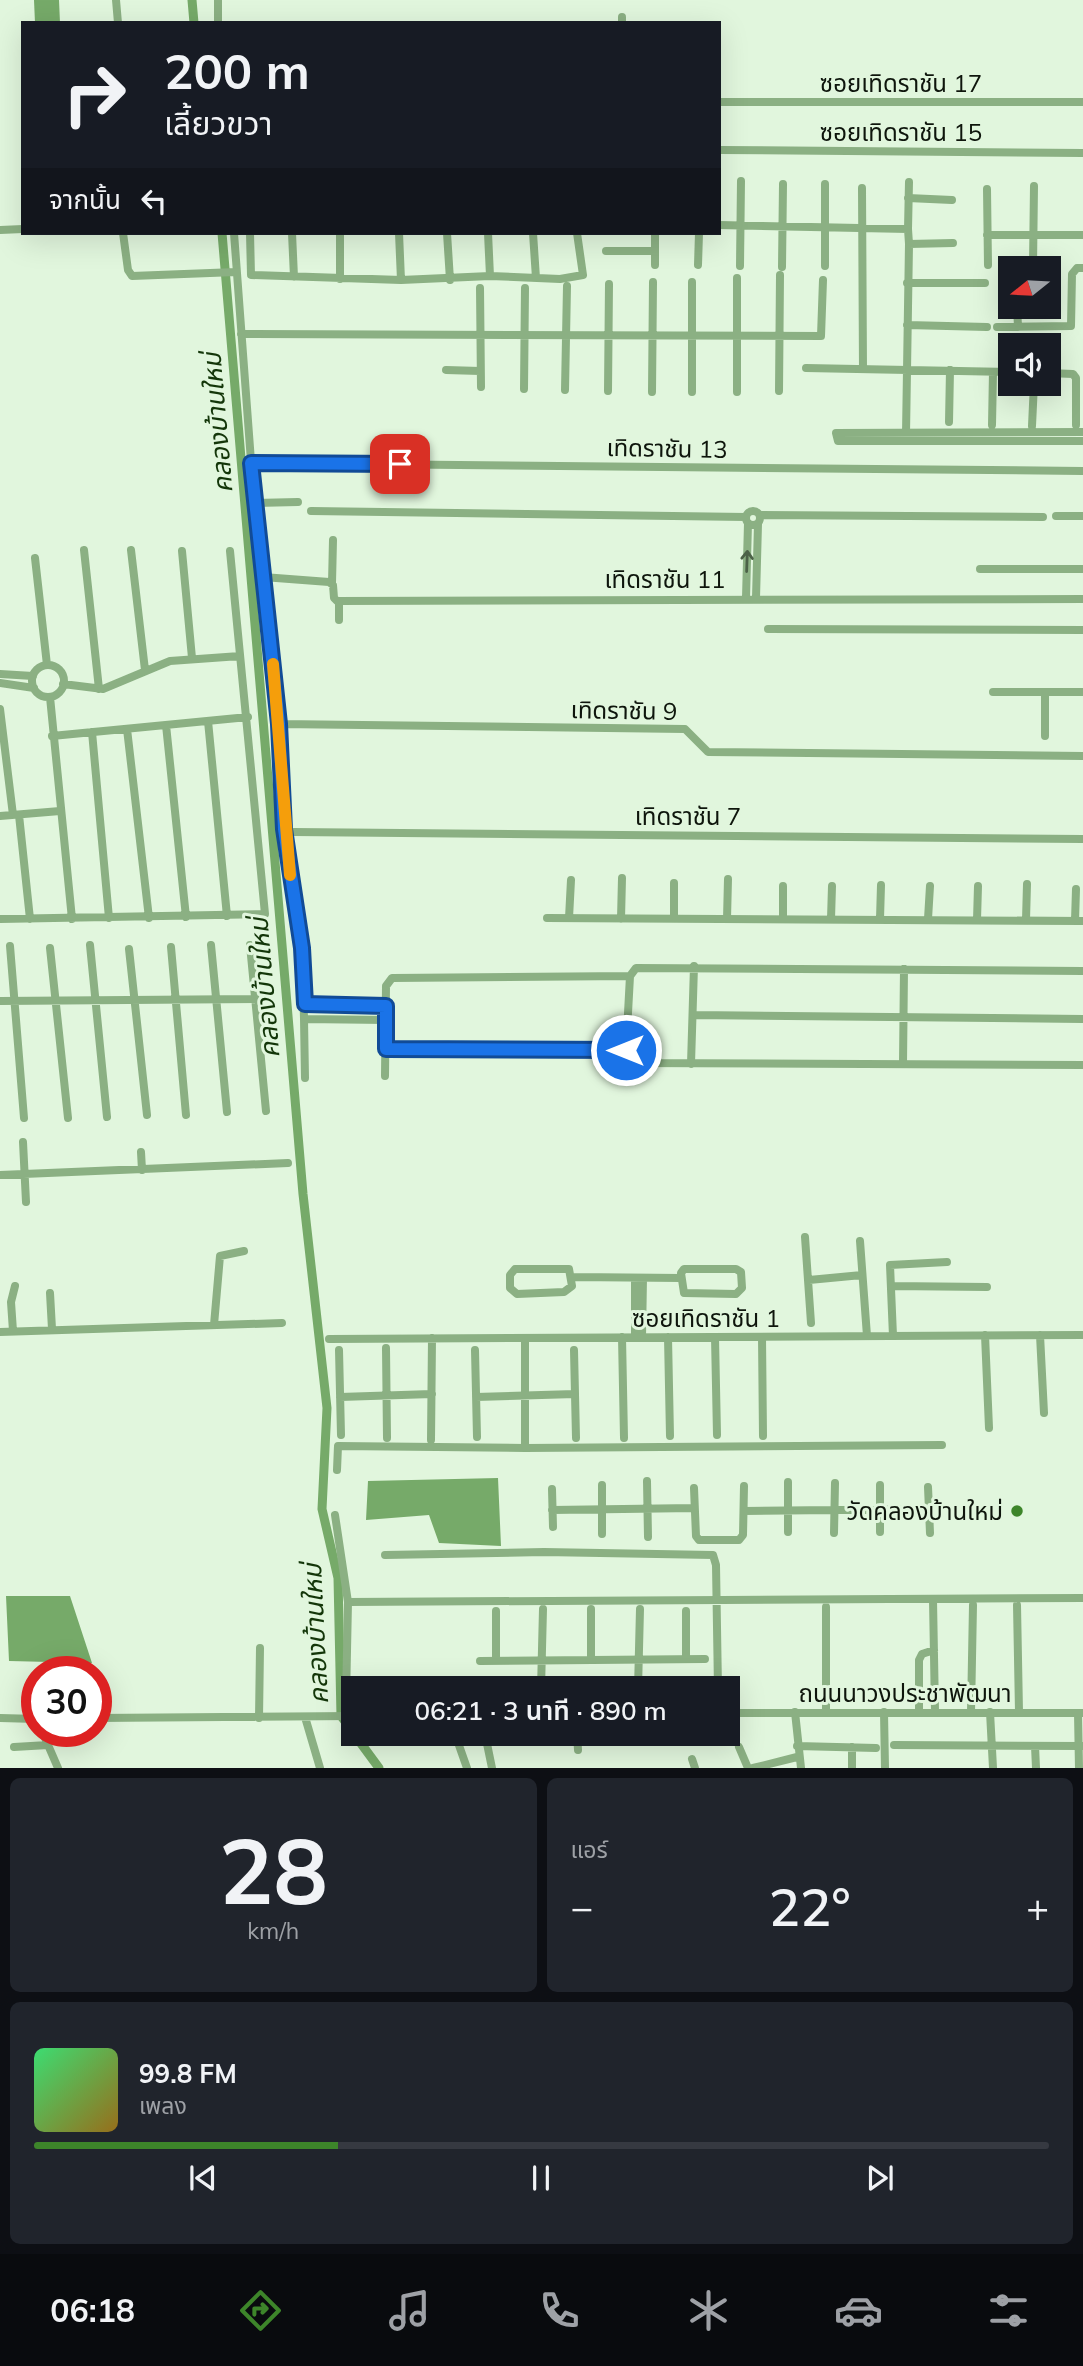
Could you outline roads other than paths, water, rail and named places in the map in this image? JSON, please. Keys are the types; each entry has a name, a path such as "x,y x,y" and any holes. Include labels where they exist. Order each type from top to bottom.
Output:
{"street":[{"path":"117,0 118,21"},
{"path":"218,0 218,21"},
{"name":"ซอยเทิดราชัน 17","path":"721,102 1083,102"},
{"name":"ซอยเทิดราชัน 15","path":"721,150 1083,153"},
{"path":"740,266 741,181"},
{"path":"906,436 909,182"},
{"path":"779,391 783,184"},
{"path":"825,184 825,267"},
{"path":"1033,256 1034,186"},
{"path":"862,188 863,369"},
{"path":"987,189 988,265"},
{"path":"908,198 952,200"},
{"path":"721,225 908,229"},
{"path":"0,230 21,229"},
{"path":"123,235 128,270 132,276 233,272"},
{"path":"234,235 233,272 279,724 284,829 302,948 305,1078"},
{"path":"250,235 251,275 401,280 450,280 490,276 560,279 583,275 577,235"},
{"path":"292,235 294,277"},
{"path":"340,235 340,279"},
{"path":"399,235 401,280"},
{"path":"447,235 450,280"},
{"path":"488,235 490,276"},
{"path":"533,235 536,278"},
{"path":"655,235 655,265"},
{"path":"698,265 699,235"},
{"path":"987,235 1083,235"},
{"path":"909,244 953,243"},
{"path":"606,251 655,251"},
{"path":"997,327 1071,326 1072,274 1077,268 1083,268"},
{"path":"737,278 737,391"},
{"path":"241,334 821,336 823,280"},
{"path":"652,392 653,282"},
{"path":"692,282 692,393"},
{"path":"907,283 985,283"},
{"path":"608,391 609,284"},
{"path":"565,390 567,286"},
{"path":"480,288 481,387"},
{"path":"524,389 525,288"},
{"path":"1018,319 1018,327"},
{"path":"907,325 987,327"},
{"path":"806,368 998,372"},
{"path":"446,370 480,371"},
{"path":"949,422 950,370"},
{"path":"992,425 993,372"},
{"path":"1061,374 1073,374 1076,378 1080,397 1076,425"},
{"path":"1032,426 1033,396"},
{"path":"1083,432 906,436 836,439 837,432 906,436 1083,441"},
{"name":"เทิดราชัน 13","path":"251,463 1083,471"},
{"path":"256,503 298,502"},
{"path":"311,511 753,520 1044,517"},
{"path":"1056,516 1083,516"},
{"path":"746,598 753,520"},
{"path":"753,520 756,598"},
{"path":"332,540 332,583 334,598 340,601 339,620"},
{"path":"84,550 99,689"},
{"path":"131,550 145,670"},
{"path":"182,551 192,658"},
{"path":"0,919 261,916 266,911 230,551"},
{"path":"35,558 47,666"},
{"path":"981,569 1083,569"},
{"path":"263,577 332,583"},
{"name":"เทิดราชัน 11","path":"340,601 1083,599"},
{"path":"768,629 1083,630"},
{"path":"63,684 99,689 117,684 145,670 192,658 240,656"},
{"path":"0,683 34,688 42,696 50,696 58,692 63,684 60,671 47,666 38,668 33,676 34,688"},
{"path":"0,674 33,676"},
{"path":"993,692 1083,692"},
{"path":"1045,692 1045,736"},
{"path":"50,696 72,919"},
{"path":"0,709 30,919"},
{"path":"52,736 248,717"},
{"path":"208,721 227,916"},
{"name":"เทิดราชัน 9","path":"279,724 685,729 708,752 1083,756"},
{"path":"166,725 186,917"},
{"path":"127,729 149,918"},
{"path":"92,732 110,918"},
{"path":"0,817 60,811"},
{"name":"เทิดราชัน 7","path":"293,832 1083,839"},
{"path":"621,919 622,878"},
{"path":"727,919 728,879"},
{"path":"569,918 572,880"},
{"path":"674,883 674,918"},
{"path":"1026,920 1027,884"},
{"path":"783,886 783,919"},
{"path":"831,919 832,886"},
{"path":"880,919 881,886"},
{"path":"928,919 930,886"},
{"path":"977,920 978,886"},
{"path":"547,918 1079,920 1076,889"},
{"path":"90,945 107,1117"},
{"path":"211,945 227,1112"},
{"path":"250,945 266,1111"},
{"path":"10,946 24,1118"},
{"path":"171,947 186,1115"},
{"path":"50,948 68,1118"},
{"path":"130,948 147,1115"},
{"path":"691,1064 694,966"},
{"path":"1083,971 694,966 636,968 630,976 626,1050 634,1063 1083,1065"},
{"path":"903,1065 904,969"},
{"path":"385,1076 386,986 392,978 630,976"},
{"path":"0,1001 256,999"},
{"path":"305,1004 386,1006"},
{"path":"693,1015 1083,1019"},
{"path":"304,1020 386,1020"},
{"path":"386,1049 626,1050"},
{"path":"23,1142 26,1202"},
{"path":"141,1152 142,1170"},
{"path":"0,1175 288,1163"},
{"path":"805,1237 811,1323"},
{"path":"860,1241 867,1336"},
{"path":"214,1325 220,1256 244,1251"},
{"path":"893,1336 890,1265 947,1262"},
{"path":"515,1269 569,1269 573,1277 570,1291 517,1294 510,1288 510,1275 515,1269"},
{"path":"684,1269 736,1269 741,1272 742,1288 736,1294 687,1294 682,1290 681,1278 684,1269"},
{"path":"808,1280 862,1275"},
{"path":"573,1277 681,1278"},
{"path":"638,1337 639,1278"},
{"path":"13,1332 11,1301 15,1286"},
{"path":"891,1286 987,1287"},
{"path":"50,1293 52,1329"},
{"path":"0,1332 282,1323"},
{"path":"985,1335 989,1428"},
{"path":"1040,1335 1045,1413"},
{"name":"ซอยเทิดราชัน 1","path":"328,1339 1083,1335"},
{"path":"762,1336 763,1436"},
{"path":"622,1337 624,1438"},
{"path":"668,1337 670,1436"},
{"path":"715,1337 717,1435"},
{"path":"431,1440 432,1338"},
{"path":"525,1338 525,1448"},
{"path":"386,1348 387,1438"},
{"path":"340,1350 341,1435"},
{"path":"475,1350 477,1437"},
{"path":"574,1350 576,1438"},
{"path":"340,1397 432,1394"},
{"path":"476,1397 575,1394"},
{"path":"337,1470 338,1446 525,1448 942,1445"},
{"path":"646,1481 648,1537"},
{"path":"788,1482 788,1532"},
{"path":"834,1533 835,1483"},
{"path":"602,1485 603,1534"},
{"path":"880,1485 880,1532"},
{"path":"694,1488 696,1536 714,1541 742,1538 744,1486"},
{"path":"928,1487 930,1533"},
{"path":"552,1489 553,1527"},
{"path":"552,1510 694,1508"},
{"path":"744,1511 928,1509"},
{"path":"335,1515 348,1602 346,1676"},
{"path":"714,1541 718,1676"},
{"path":"385,1555 544,1552 713,1555"},
{"path":"348,1602 1083,1598"},
{"path":"933,1600 935,1712"},
{"path":"971,1712 973,1605"},
{"path":"1017,1605 1019,1712"},
{"path":"826,1607 826,1712"},
{"path":"541,1676 543,1609"},
{"path":"591,1609 591,1660"},
{"path":"638,1676 640,1609"},
{"path":"496,1611 496,1660"},
{"path":"686,1659 687,1611"},
{"path":"259,1718 260,1648"},
{"path":"919,1712 919,1660 922,1654 934,1650"},
{"path":"480,1661 705,1659"},
{"path":"794,1712 797,1757 801,1768"},
{"path":"884,1712 886,1768"},
{"path":"990,1712 993,1768"},
{"name":"ถนนนาวงประชาพัฒนา","path":"740,1713 1080,1713"},
{"path":"1079,1768 1080,1713"},
{"path":"112,1718 341,1716"},
{"path":"305,1717 320,1768"},
{"path":"0,1718 21,1719"},
{"path":"894,1745 1081,1746"},
{"path":"459,1746 467,1768"},
{"path":"487,1746 492,1768"},
{"path":"578,1746 578,1750"},
{"path":"797,1746 876,1748"},
{"path":"1035,1746 1036,1768"},
{"path":"14,1747 21,1747"},
{"path":"49,1747 58,1768"},
{"path":"739,1747 748,1768"},
{"path":"852,1747 852,1768"},
{"path":"753,1768 797,1757"}],"waterway":[{"name":"คลองบ้านใหม่","path":"192,0 194,21"},
{"name":"คลองบ้านใหม่","path":"222,235 303,1194 327,1408 322,1509 338,1578 341,1716"},
{"name":"คลองบ้านใหม่","path":"363,1746 379,1768"}],"place":[{"name":"วัดคลองบ้านใหม่","path":"1017,1511"}]}
